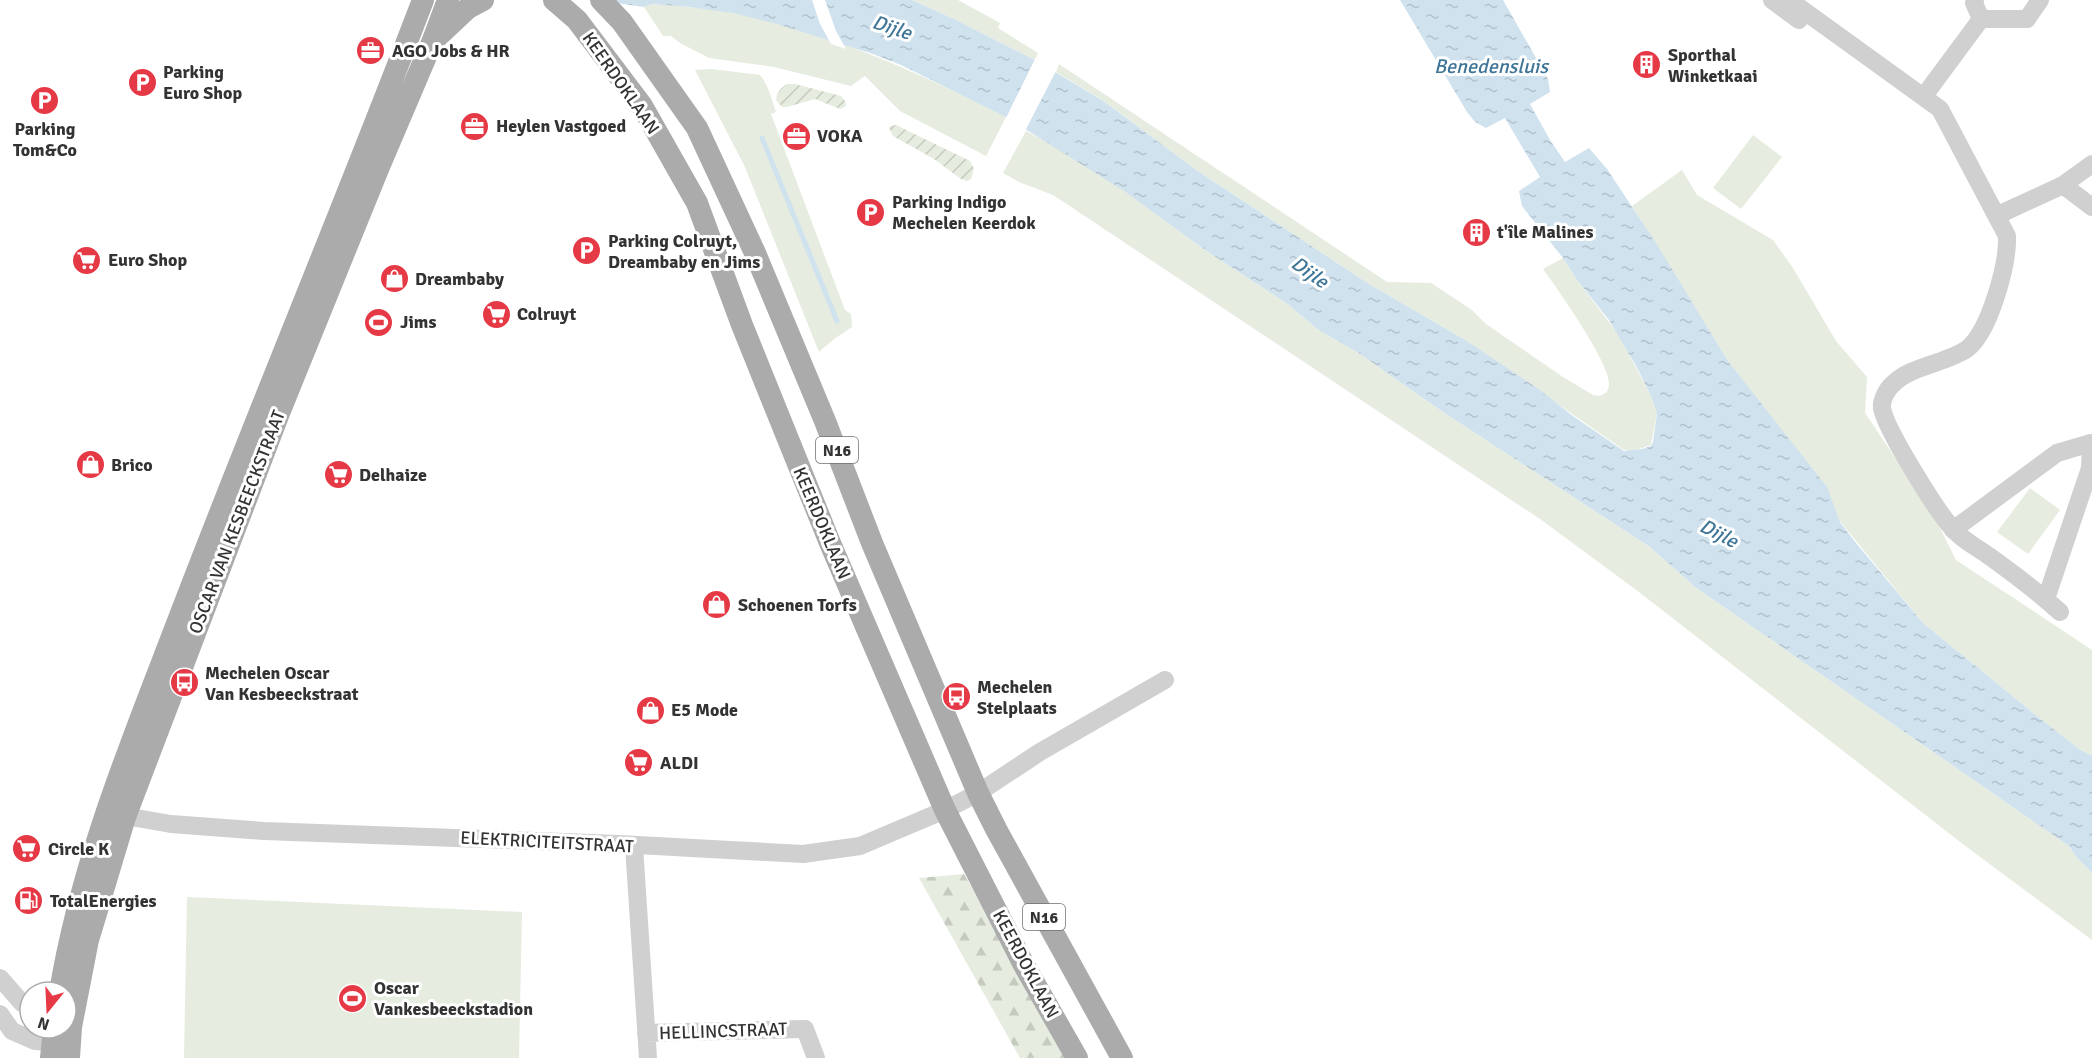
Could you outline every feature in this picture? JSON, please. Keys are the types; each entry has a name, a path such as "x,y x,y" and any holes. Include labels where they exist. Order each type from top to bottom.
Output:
{"main road":[{"name":"OSCAR VAN KESBEECKSTRAAT","path":"62,980 70,933 115,814 238,465 423,0"},
{"name":"OSCAR VAN KESBEECKSTRAAT","path":"76,980 88,940 115,814 448,0"},
{"path":"433,39 468,8 483,0"},
{"name":"KEERDOKLAAN","path":"554,0 577,20 642,106 697,203 742,325 826,532 945,810 1024,965 1077,1058"},
{"name":"KEERDOKLAAN","path":"602,1 622,22 697,128 755,253 825,421 872,543 978,793 1122,1058"},
{"name":"OSCAR VAN KESBEECKSTRAAT","path":"60,1040 69,1058"}],"street":[{"path":"1772,0 1805,25"},
{"path":"1974,0 1981,19"},
{"path":"1981,19 2027,19 2040,0"},
{"path":"1789,13 1796,4 1940,109 1998,214 2007,236 2007,253 1998,289 1982,330 1966,349 1893,383 1882,405 1886,423 1932,500 1953,530 2031,586 2060,612"},
{"path":"1924,96 1981,19"},
{"path":"1998,214 2063,185 2092,164"},
{"path":"2063,185 2092,207"},
{"path":"1953,530 2058,453 2092,442 2090,468 2046,599"},
{"name":"ELEKTRICITEITSTRAAT","path":"115,814 171,824 264,831 803,854 860,846 945,810 978,793 1040,752 1165,680"},
{"path":"634,846 648,1058"},
{"path":"0,978 18,1000"},
{"path":"0,1014 12,1031 18,1034"},
{"name":"HELLINCSTRAAT","path":"646,1033 805,1029 816,1058"}],"green space":[{"path":"912,0 958,0 1000,23 998,28 1038,53 1035,60 954,19"},
{"path":"652,4 733,13 805,31 907,70 1006,117 986,156 900,111 865,76 851,86 774,67 709,58 671,36 663,36 644,7"},
{"path":"1059,64 1387,282 1431,283 1563,377 1593,395 1600,396 1607,392 1609,387 1607,373 1601,359 1543,269 1563,258 1618,334 1651,396 1657,413 1651,445 1633,451 1624,450 1467,341 1369,284 1199,172 1101,99 1056,72"},
{"path":"712,69 760,75 770,92 776,112 771,114 845,310 851,314 852,327 819,352 745,167 695,70"},
{"path":"787,84 841,96 846,106 840,109 815,99 782,107 776,97"},
{"path":"896,125 970,161 974,169 971,179 967,181 961,179 934,159 893,136 889,128"},
{"path":"1026,131 1058,148 1124,191 1205,250 1289,305 1317,329 1360,354 1443,412 1650,547 1695,587 2069,846 2092,873 2092,940 1964,845 1639,592 1540,519 1053,195 1003,173"},
{"path":"1753,135 1782,157 1741,209 1713,188"},
{"path":"1682,170 1697,195 1773,240 1793,268 1836,341 1867,377 1865,413 1933,514 1956,560 2092,650 2092,756 2079,749 1923,623 1839,520 1828,491 1728,361 1632,206"},
{"path":"2030,488 2060,510 2028,554 1997,532"},
{"path":"964,874 1068,1058 1020,1058 919,878"},
{"name":"Oscar Vankesbeeckstadion","path":"187,897 522,912 519,1058 184,1058"}],"water":[{"path":"596,0 912,0 1035,60 1102,100 1199,172 1369,284 1467,341 1624,451 1642,449 1651,446 1653,442 1657,413 1651,396 1609,320 1522,206 1519,191 1540,177 1505,118 1486,128 1475,122 1467,112 1400,0 1503,0 1548,79 1550,92 1530,104 1550,140 1565,162 1589,148 1607,169 1656,243 1728,361 1827,487 1840,522 1856,543 1923,623 2079,749 2092,756 2092,873 2069,846 1695,587 1650,547 1443,412 1360,354 1317,329 1289,305 1205,250 1124,191 1006,117 901,65 777,24 733,13 689,7 652,4 644,7"}],"pier":[{"path":"812,0 825,0 836,31 846,49 831,44 820,24"},
{"path":"1036,57 1057,69 1024,133 1005,120"}],"waterway":[{"path":"762,138 837,321"}],"place":[{"name":"AGO Jobs & HR","path":"371,51"},
{"name":"Sporthal Winketkaai","path":"1647,65"},
{"name":"Parking Euro Shop","path":"142,82"},
{"name":"Parking Tom&Co","path":"45,100"},
{"name":"Heylen Vastgoed","path":"475,126"},
{"name":"VOKA","path":"796,136"},
{"name":"Parking Indigo Mechelen Keerdok","path":"871,212"},
{"name":"t'île Malines","path":"1476,232"},
{"name":"Parking Colruyt, Dreambaby en Jims","path":"587,251"},
{"name":"Euro Shop","path":"87,260"},
{"name":"Dreambaby","path":"394,279"},
{"name":"Colruyt","path":"496,314"},
{"name":"Jims","path":"379,322"},
{"name":"Brico","path":"90,465"},
{"name":"Delhaize","path":"338,475"},
{"name":"Schoenen Torfs","path":"717,605"},
{"name":"Mechelen Oscar Van Kesbeeckstraat","path":"184,683"},
{"name":"Mechelen Stelplaats","path":"956,697"},
{"name":"E5 Mode","path":"650,710"},
{"name":"ALDI","path":"639,763"},
{"name":"Circle K","path":"27,849"},
{"name":"TotalEnergies","path":"29,901"},
{"name":"Oscar Vankesbeeckstadion","path":"353,998"}],"water label":[{"name":"Dijle","path":"892,27"},
{"name":"Benedensluis","path":"1491,66"},
{"name":"Dijle","path":"1310,272"},
{"name":"Dijle","path":"1719,533"}]}
